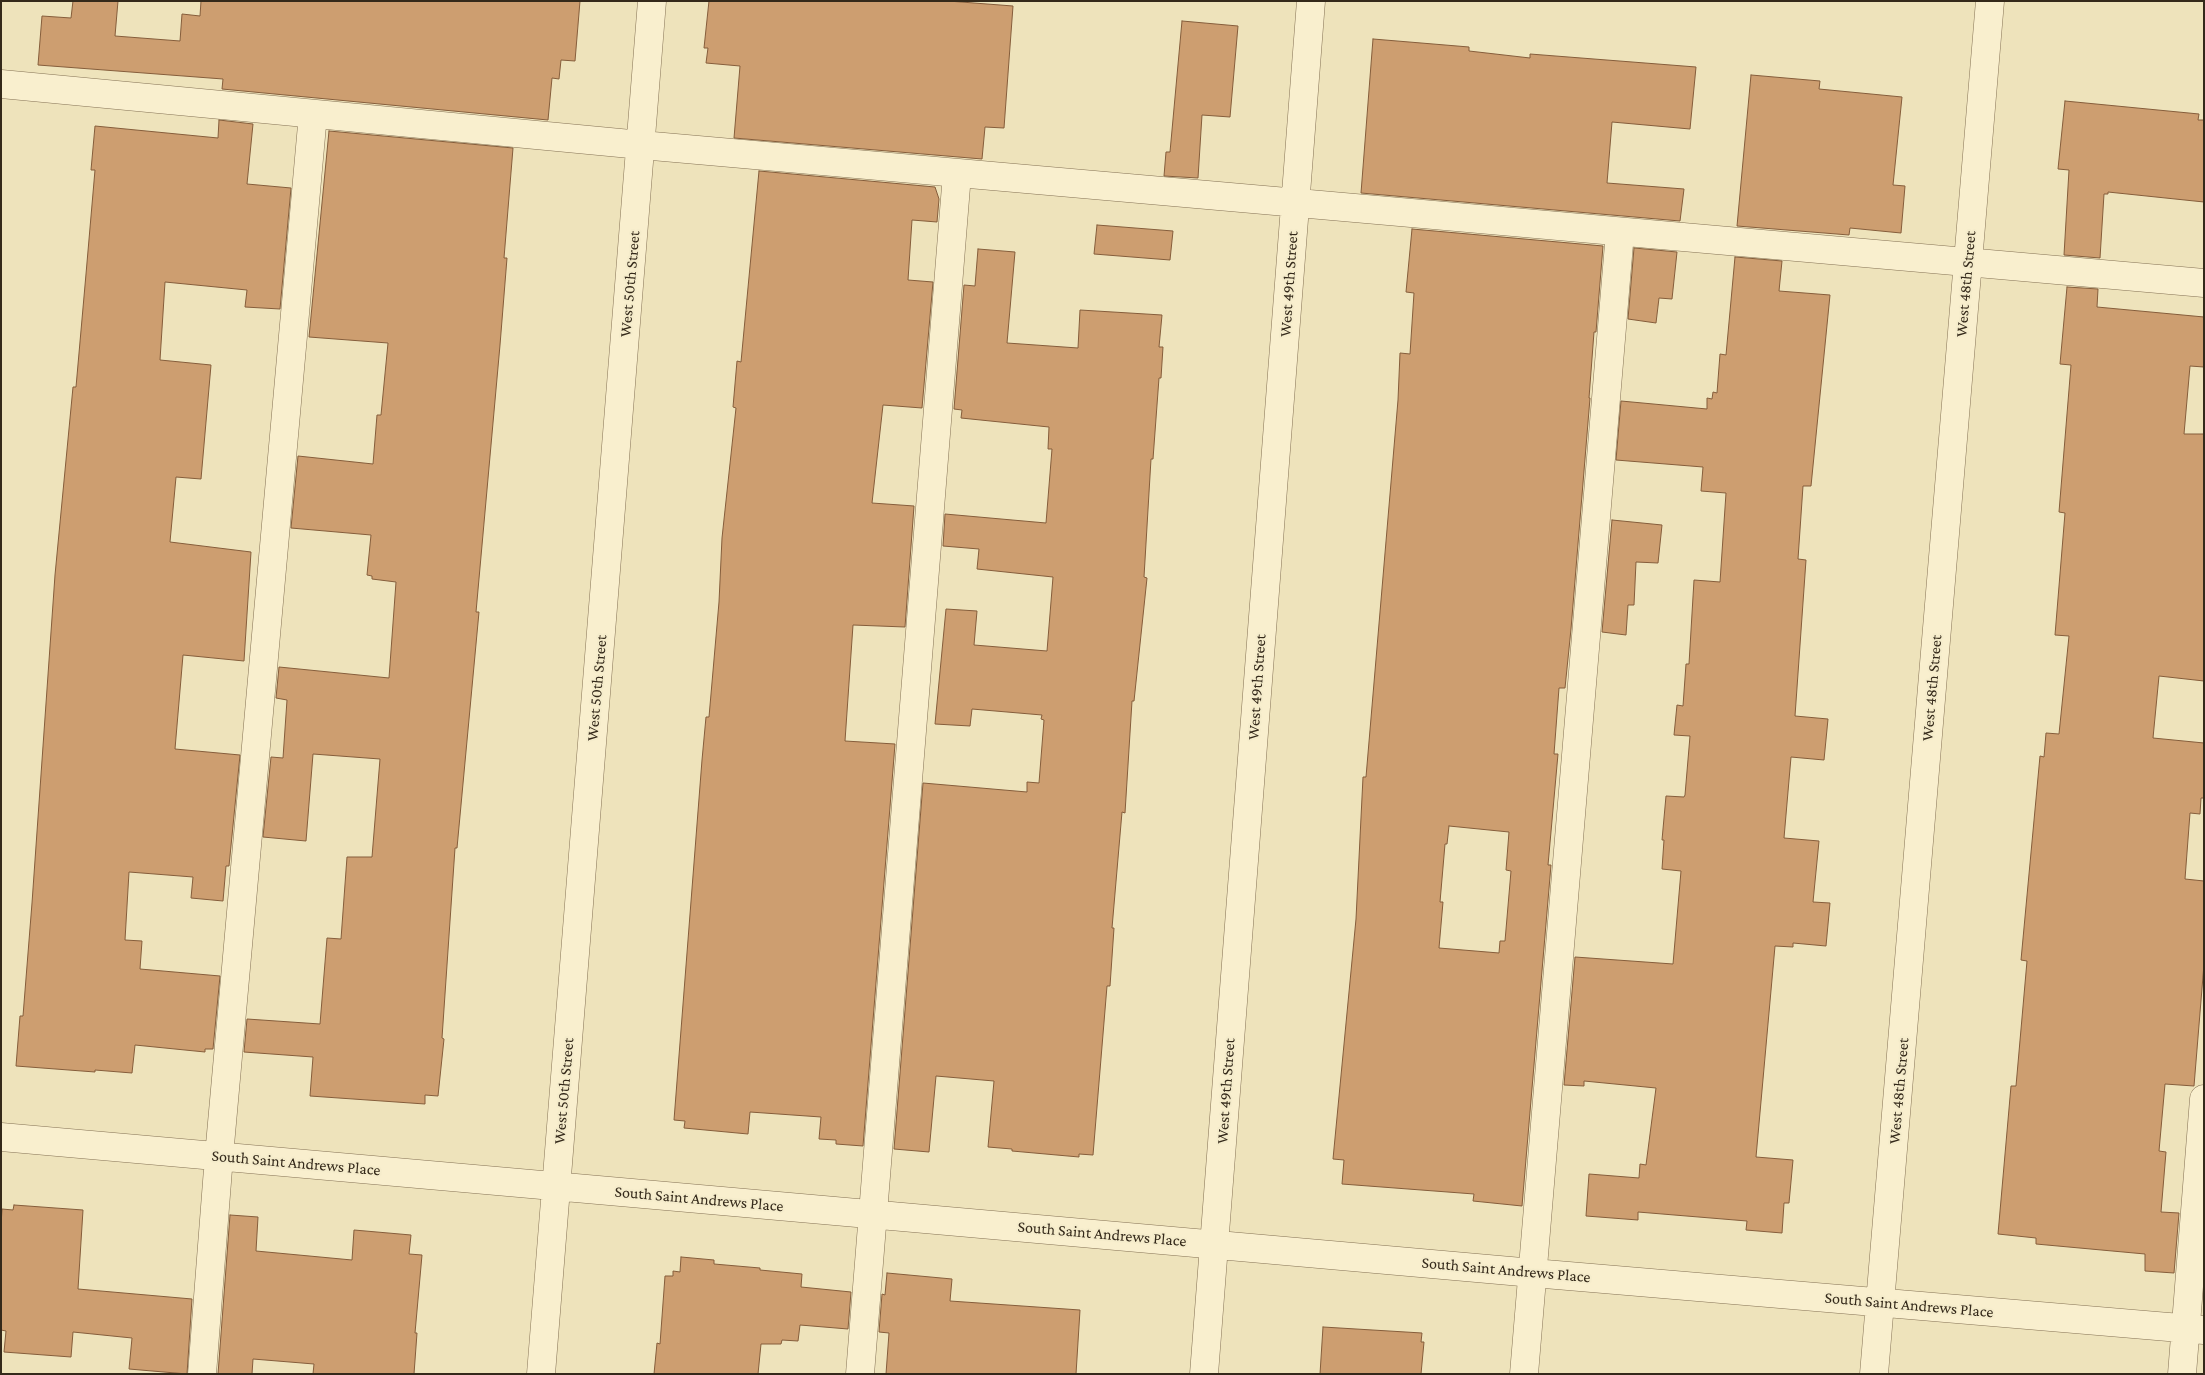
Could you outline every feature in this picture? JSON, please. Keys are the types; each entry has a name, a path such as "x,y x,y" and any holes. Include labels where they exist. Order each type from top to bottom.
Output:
{"street":[{"name":"West 50th Street","path":"540,1374 652,1"},
{"name":"West 49th Street","path":"1204,1374 1311,1"},
{"name":"West 48th Street","path":"1874,1374 1990,1"},
{"path":"1,84 957,174 2204,283"},
{"path":"202,1374 219,1156 313,114"},
{"path":"860,1374 957,174"},
{"path":"1524,1374 1620,232"},
{"path":"2182,1374 2195,1329 2204,1098"},
{"name":"South Saint Andrews Place","path":"1,1137 1533,1273 2195,1329"}],"building":[{"path":"73,1 118,1 115,36 180,41 182,14 200,16 201,1 580,1 575,61 561,60 559,79 552,78 548,120 222,89 223,79 38,65 42,16 71,18"},
{"path":"709,1 948,1 1013,6 1004,128 985,127 982,159 734,138 740,66 706,63 708,48 704,48"},
{"path":"1182,21 1238,26 1230,117 1202,115 1198,178 1164,176 1166,152 1170,152"},
{"path":"1373,39 1469,47 1469,51 1530,58 1530,54 1696,67 1690,129 1612,122 1607,183 1684,189 1680,221 1361,193"},
{"path":"1751,75 1820,81 1819,89 1902,97 1893,185 1905,186 1901,233 1850,228 1849,235 1737,226"},
{"path":"2065,101 2199,114 2198,120 2204,120 2204,202 2108,192 2108,194 2104,194 2100,258 2064,255 2069,170 2058,169"},
{"path":"219,120 253,124 247,184 291,188 280,309 245,307 247,290 165,282 160,360 211,365 201,479 176,477 170,542 251,552 244,661 183,655 175,749 240,755 229,866 226,866 223,901 191,898 193,877 129,872 125,940 142,941 140,969 220,976 213,1049 205,1049 205,1052 135,1045 132,1073 16,1066 20,1016 23,1016 32,903 55,575 73,387 76,387 95,170 91,170 95,126 218,138"},
{"path":"329,131 513,148 504,258 507,258 476,612 479,612 457,848 455,848 442,1038 444,1039 438,1096 425,1095 425,1104 310,1096 313,1057 244,1052 247,1019 320,1024 327,938 341,939 347,857 372,857 380,759 313,754 306,841 263,837 271,757 283,758 287,700 276,698 279,667 389,678 396,582 372,579 372,576 367,575 371,535 291,528 298,456 373,464 377,415 381,415 388,343 309,337"},
{"path":"759,171 935,187 939,199 937,222 912,220 908,280 933,282 922,408 883,405 872,503 914,506 905,627 853,625 845,741 895,744 863,1146 836,1144 836,1140 819,1139 821,1117 750,1112 748,1134 684,1128 685,1121 674,1120 702,760 706,717 709,717 719,602 722,538 736,408 733,407 737,361 741,362"},
{"path":"1097,225 1173,231 1170,260 1094,254"},
{"path":"1412,229 1603,246 1596,332 1594,332 1571,629 1565,688 1559,688 1554,754 1558,754 1548,865 1551,865 1522,1206 1473,1201 1474,1194 1342,1184 1344,1160 1333,1159 1356,919 1363,777 1366,777 1398,400 1400,353 1410,354 1414,293 1406,292","holes":["1449,826 1509,832 1506,870 1511,871 1505,941 1500,941 1499,953 1439,948 1443,902 1440,902 1445,844 1447,844"]},
{"path":"1634,248 1677,252 1672,299 1659,298 1656,323 1628,319"},
{"path":"978,249 1015,252 1007,343 1078,348 1080,310 1162,315 1159,347 1163,347 1161,378 1159,378 1153,459 1151,459 1144,577 1147,578 1134,701 1132,701 1125,813 1122,812 1112,928 1114,928 1110,986 1107,986 1093,1155 1079,1154 1079,1157 988,1147 994,1081 936,1076 929,1152 894,1149 923,783 1027,792 1027,782 1039,783 1044,720 1041,719 1042,715 972,709 970,726 935,724 946,609 977,611 974,645 1047,651 1053,577 977,569 979,549 943,546 945,514 1046,523 1052,449 1048,449 1049,427 961,418 962,410 954,409 964,285 975,286"},
{"path":"1735,257 1782,261 1779,291 1830,295 1811,486 1803,486 1798,559 1806,560 1795,716 1828,719 1824,760 1791,757 1784,838 1819,841 1813,902 1830,903 1826,946 1793,943 1793,947 1775,946 1756,1157 1793,1160 1789,1203 1784,1203 1782,1233 1746,1230 1747,1221 1638,1212 1638,1220 1586,1216 1589,1174 1639,1178 1640,1164 1646,1165 1656,1088 1584,1081 1584,1086 1564,1085 1575,957 1673,964 1681,871 1662,869 1664,840 1662,840 1666,796 1684,797 1685,795 1690,736 1674,735 1677,705 1683,706 1686,664 1689,664 1694,580 1720,582 1726,493 1701,491 1703,467 1616,460 1621,401 1707,409 1707,398 1712,399 1713,392 1717,393 1720,354 1726,355"},
{"path":"2067,287 2098,289 2097,307 2204,317 2204,367 2190,366 2184,434 2204,434 2204,681 2159,676 2153,738 2204,743 2204,798 2201,798 2200,814 2190,813 2185,879 2204,881 2204,964 2194,1086 2165,1084 2159,1151 2166,1152 2161,1212 2179,1213 2174,1273 2145,1271 2145,1254 2036,1244 2036,1238 1998,1234 2011,1086 2016,1086 2027,961 2021,960 2040,756 2044,757 2046,733 2059,734 2069,636 2055,635 2065,513 2059,512 2071,365 2060,364"},
{"path":"1612,520 1662,525 1658,563 1636,562 1634,605 1628,605 1626,635 1602,632"},
{"path":"14,1205 83,1210 78,1289 192,1299 187,1374 129,1369 132,1338 73,1332 71,1357 4,1352 6,1331 1,1330 2,1209 13,1210"},
{"path":"230,1215 258,1217 256,1251 352,1260 354,1230 411,1235 409,1254 422,1255 415,1333 417,1333 414,1374 313,1374 314,1364 253,1359 252,1374 218,1374"},
{"path":"681,1257 714,1260 714,1264 802,1274 801,1287 851,1292 848,1329 800,1325 798,1341 782,1340 781,1344 761,1344 758,1374 654,1374 657,1343 660,1344 665,1276 673,1276 673,1271 680,1272"},
{"path":"887,1273 952,1279 950,1301 1080,1310 1076,1374 886,1374 889,1333 879,1332 882,1294 885,1295"},
{"path":"1323,1327 1422,1333 1421,1342 1424,1342 1421,1374 1320,1374"}]}
